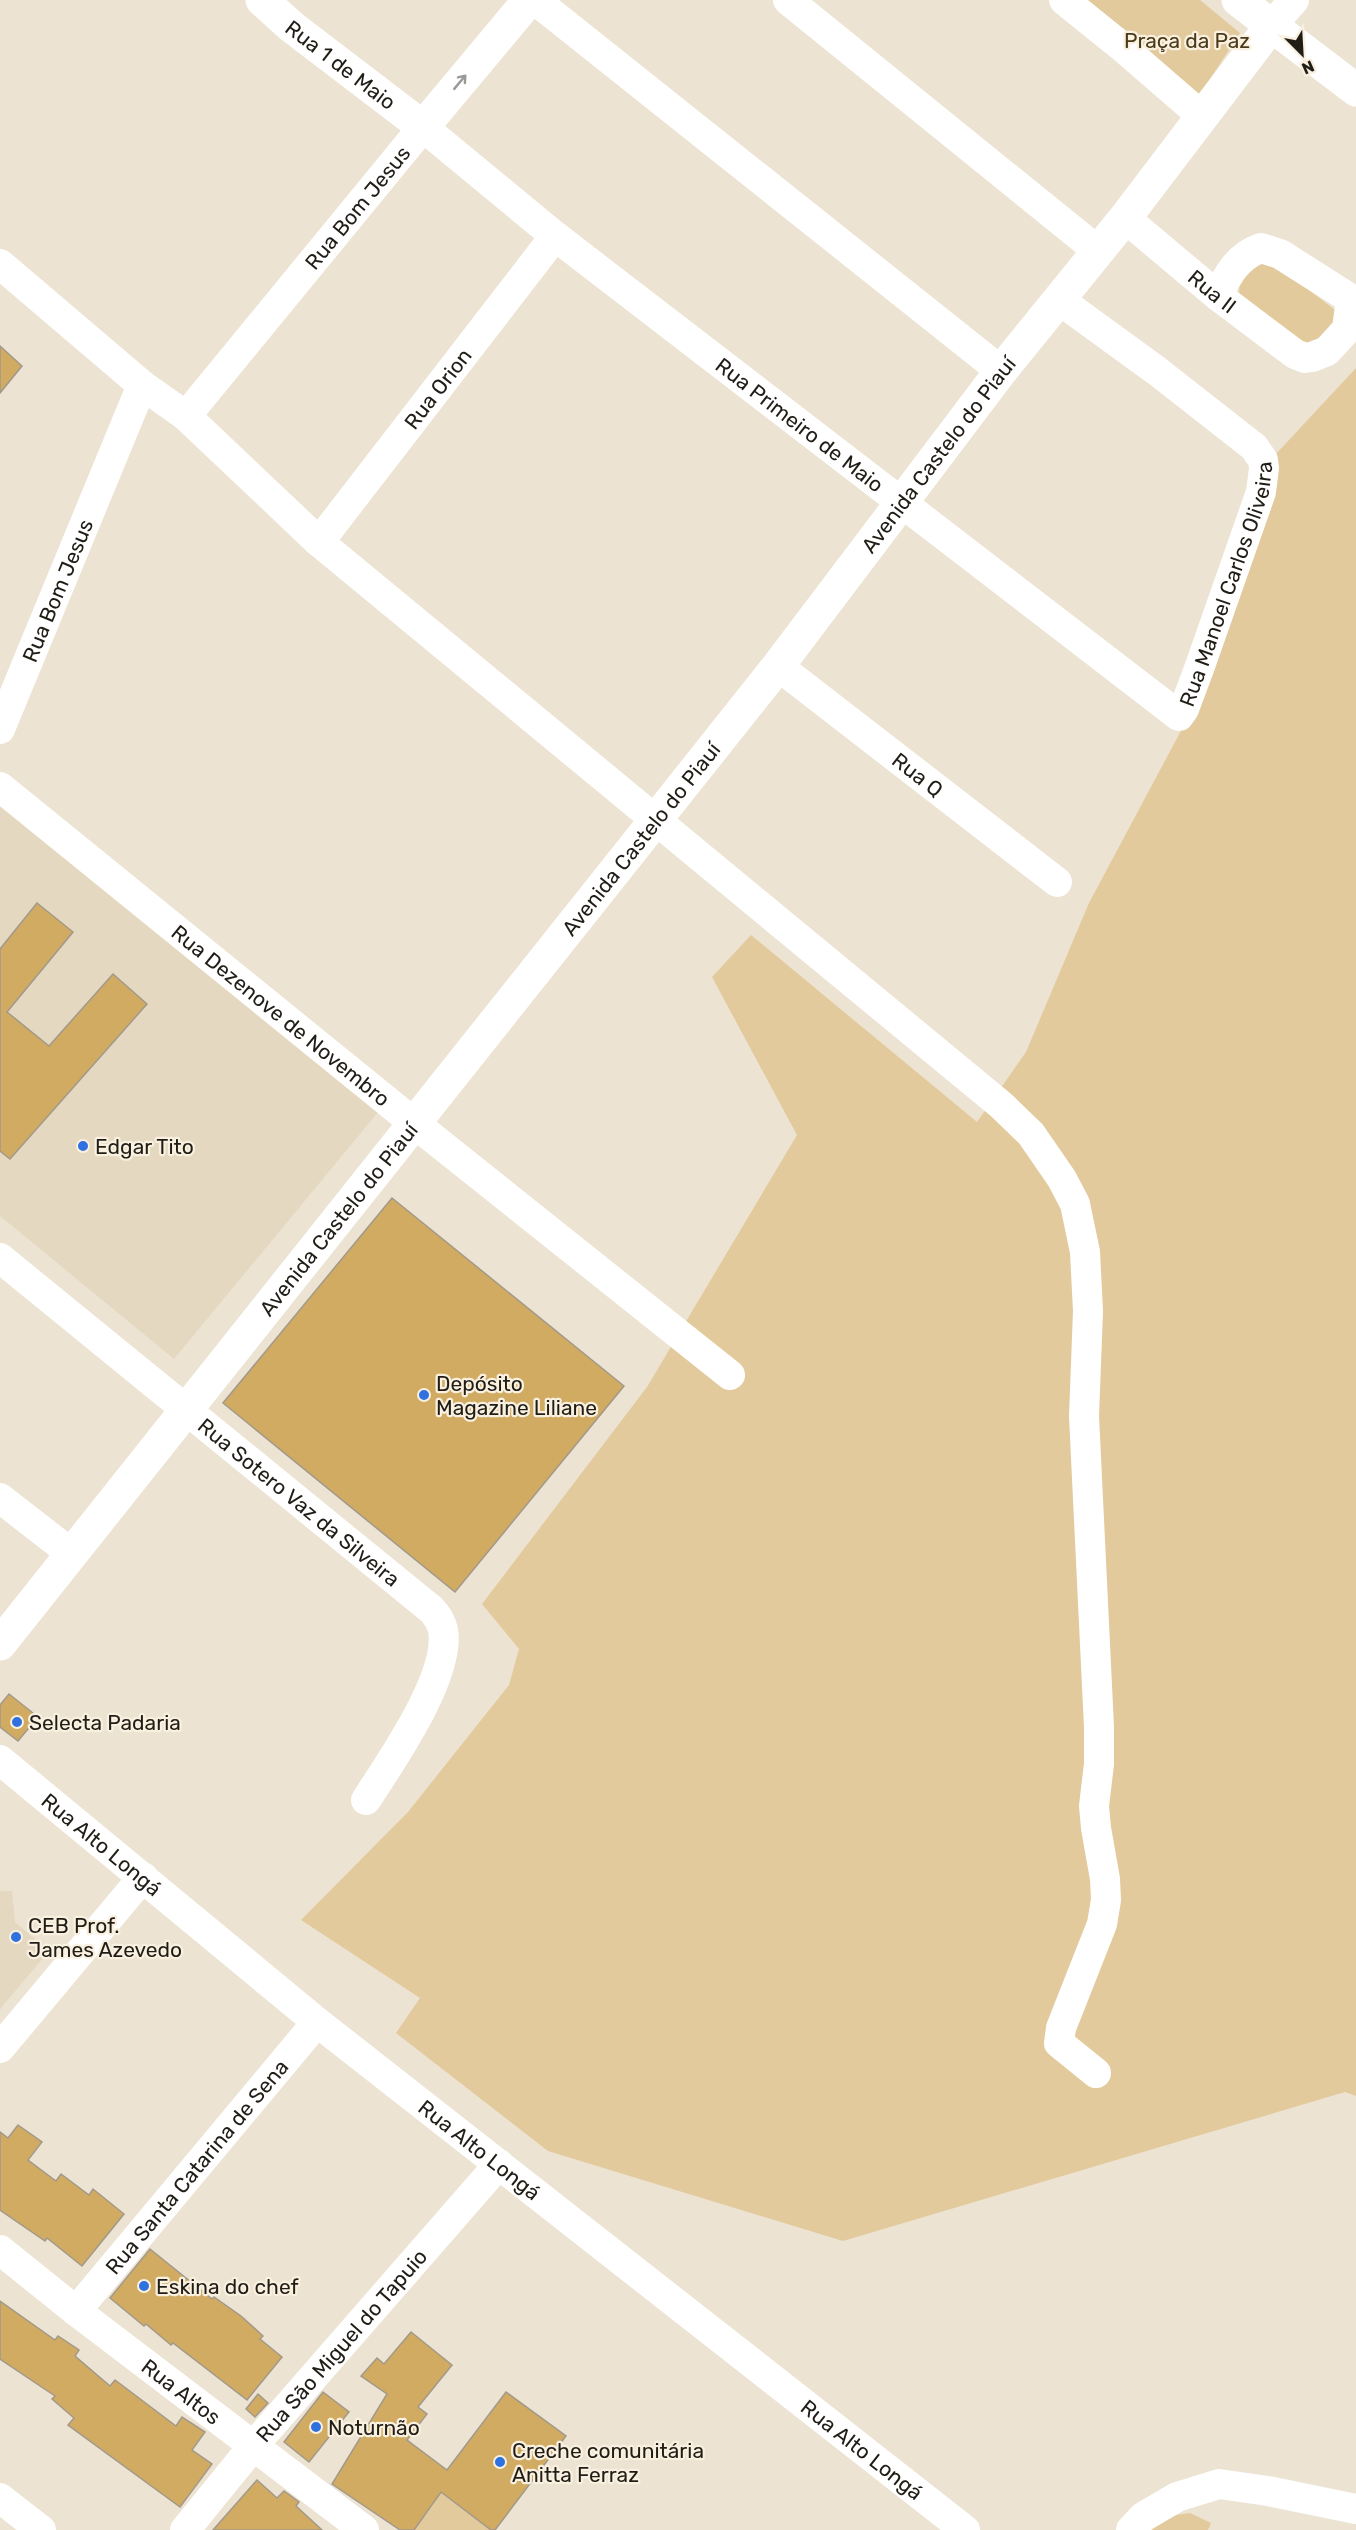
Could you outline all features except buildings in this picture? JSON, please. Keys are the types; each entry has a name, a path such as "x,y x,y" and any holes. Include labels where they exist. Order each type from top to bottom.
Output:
{"main road":[{"name":"Rua 1 de Maio","path":"262,0 292,27 423,127"},
{"name":"Rua Bom Jesus","path":"423,127 529,0"},
{"path":"1238,0 1356,90"},
{"name":"Avenida Castelo do Piauí","path":"0,1644 778,666 1000,371 1125,218 1270,26"}],"street":[{"path":"535,0 1000,371"},
{"path":"788,0 1098,251"},
{"path":"1064,0 1203,117"},
{"path":"1270,26 1294,0"},
{"name":"Rua Primeiro de Maio","path":"423,127 555,236 1174,715 1180,716"},
{"name":"Rua Bom Jesus","path":"186,416 423,127"},
{"name":"Rua II","path":"1125,218 1218,296 1286,348 1305,358 1327,351 1347,328 1354,298"},
{"name":"Rua Orion","path":"318,542 555,236"},
{"path":"1218,296 1232,270 1242,258 1261,248 1280,254 1354,298"},
{"path":"0,264 142,385 186,416 318,542 1001,1105 1041,1146 1059,1173 1075,1204 1088,1271 1084,1416 1099,1727 1099,1764 1094,1806 1106,1900 1102,1924 1061,2028 1059,2043 1096,2073"},
{"name":"Rua Manoel Carlos Oliveira","path":"1058,299 1204,407 1254,447 1263,460 1264,479 1261,492 1212,636 1180,716"},
{"name":"Rua Bom Jesus","path":"0,729 142,385"},
{"name":"Rua Q","path":"778,666 1057,882"},
{"name":"Rua Dezenove de Novembro","path":"0,787 730,1376"},
{"name":"Rua Sotero Vaz da Silveira","path":"0,1257 432,1610 441,1622 444,1639 439,1665 427,1697 397,1752 366,1800"},
{"path":"0,1498 72,1554"},
{"name":"Rua Alto Longá","path":"0,1760 317,2022 965,2530"},
{"path":"0,2048 143,1877"},
{"name":"Rua Santa Catarina de Sena","path":"76,2311 317,2022"},
{"name":"Rua São Miguel do Tapuio","path":"186,2530 254,2445 499,2164"},
{"name":"Rua Altos","path":"0,2250 76,2311 364,2530"},
{"path":"1131,2530 1143,2517 1177,2497 1219,2484 1268,2491 1356,2509"},
{"path":"0,2498 41,2530"}],"shaded area":[{"path":"0,798 379,1111 174,1359 0,1216"},
{"name":"CEB Prof. James Azevedo","path":"0,1891 12,1891 15,1922 49,1951 0,2009"}],"green space":[{"name":"Praça da Paz","path":"1077,0 1200,0 1240,33 1197,99"},
{"path":"1266,257 1335,310 1332,328 1309,347 1239,293 1240,276"},
{"path":"1356,368 1356,2096 1345,2092 843,2241 548,2151 396,2033 420,1998 301,1920 408,1812 509,1685 519,1649 482,1604 647,1387 797,1135 712,977 751,935 977,1122 1026,1052 1089,903 1183,727 1275,455"},
{"path":"434,2487 491,2530 410,2530"},
{"path":"1190,2513 1211,2523 1208,2530 1143,2530 1176,2515"}],"place":[{"name":"Edgar Tito","path":"83,1146"},
{"name":"Depósito Magazine Liliane","path":"424,1395"},
{"name":"Selecta Padaria","path":"17,1722"},
{"name":"CEB Prof. James Azevedo","path":"16,1937"},
{"name":"Eskina do chef","path":"144,2286"},
{"name":"Noturnão","path":"316,2427"},
{"name":"Creche comunitária Anitta Ferraz","path":"500,2462"}]}
